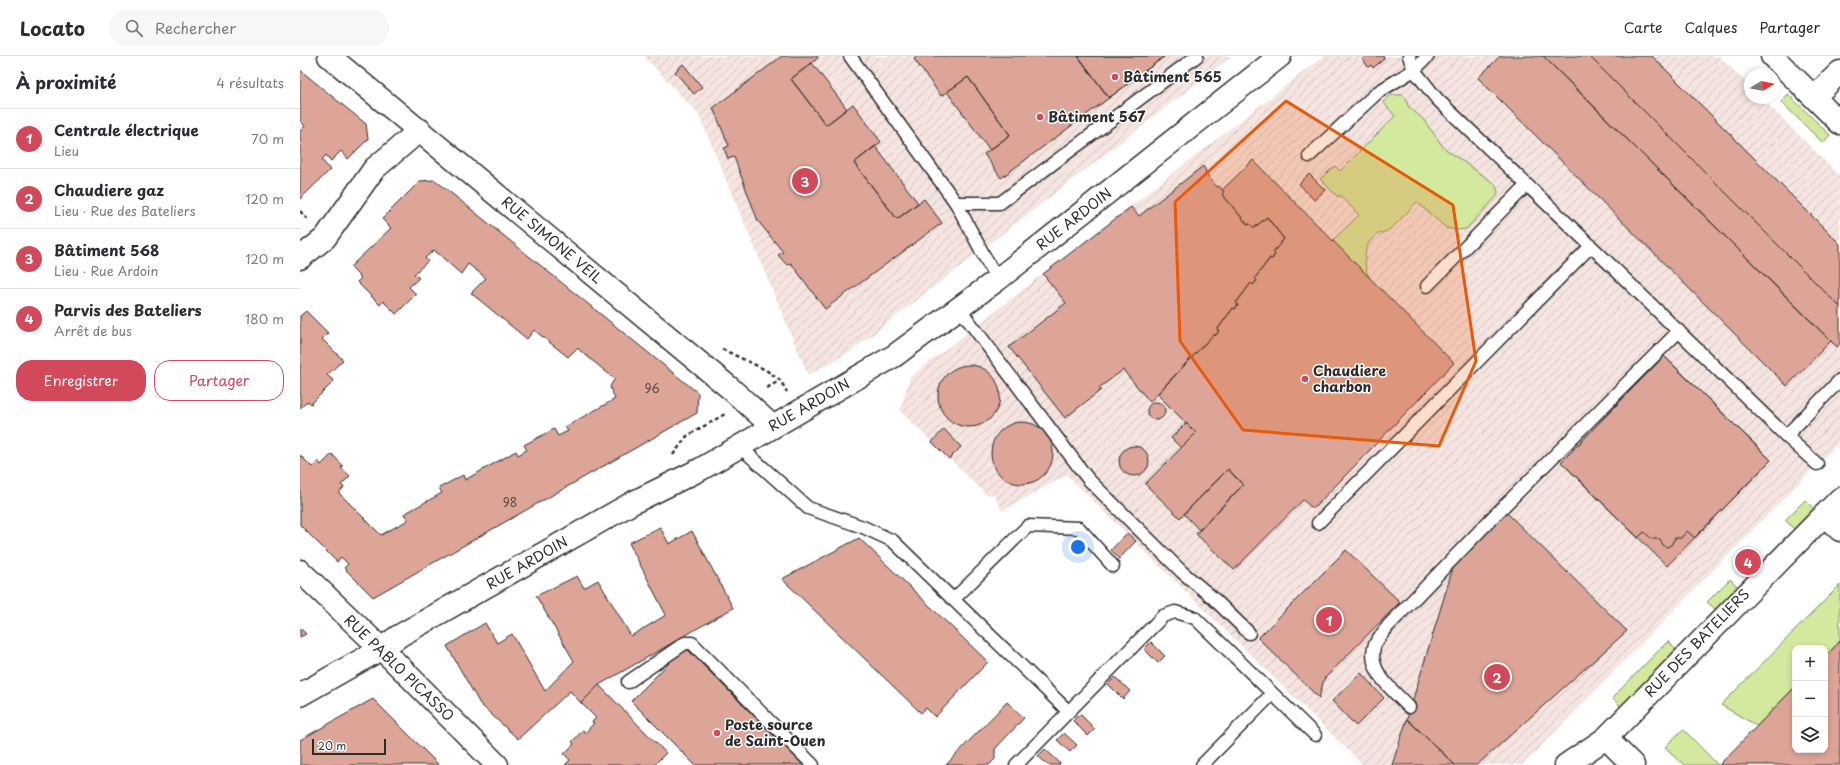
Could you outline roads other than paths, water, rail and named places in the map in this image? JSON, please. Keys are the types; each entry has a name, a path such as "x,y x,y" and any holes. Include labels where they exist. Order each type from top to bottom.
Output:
{"street":[{"name":"RUE SIMONE VEIL","path":"330,56 730,388 772,426"},
{"name":"RUE ARDOIN","path":"300,695 381,650 399,636 627,506 701,469 772,426 894,356 997,280 1280,56"},
{"path":"1772,56 1840,123"},
{"path":"1814,96 1840,72"},
{"path":"300,258 325,238 374,169 420,130"},
{"name":"RUE DES BATELIERS","path":"1566,765 1606,738 1840,499"},
{"path":"1824,515 1840,530"},
{"name":"RUE PABLO PICASSO","path":"300,571 497,765"},
{"path":"1606,738 1634,765"}],"lane":[{"path":"850,56 956,203 997,280"},
{"path":"956,203 1000,203 1197,56"},
{"path":"1409,56 1414,70 1437,99 1528,185 1786,436 1818,464"},
{"path":"1309,156 1378,92 1414,70 1428,56"},
{"path":"1427,286 1528,185"},
{"path":"1318,523 1591,246"},
{"path":"959,308 1088,479 1182,572 1213,598 1249,633"},
{"path":"1409,707 1380,677 1374,662 1374,646 1388,626 1494,516 1679,332"},
{"path":"1786,436 1840,380"},
{"path":"739,446 808,508 863,527 893,541 1068,711"},
{"path":"954,599 1028,526 1079,528 1113,566"},
{"path":"1016,765 1163,616 1175,612 1195,618 1315,735"},
{"path":"628,682 685,643 692,643 813,765"},
{"path":"1202,765 1272,694"}],"place":[{"name":"Bâtiment 565","path":"1115,77"},
{"name":"Bâtiment 567","path":"1040,117"},
{"name":"Bâtiment 568","path":"805,181"},
{"name":"Chaudiere charbon","path":"1305,379"},
{"name":"Parvis des Bateliers","path":"1748,562"},
{"name":"Centrale électrique","path":"1329,620"},
{"name":"Chaudiere gaz","path":"1497,677"},
{"name":"Poste source de Saint-Ouen","path":"717,733"}]}
